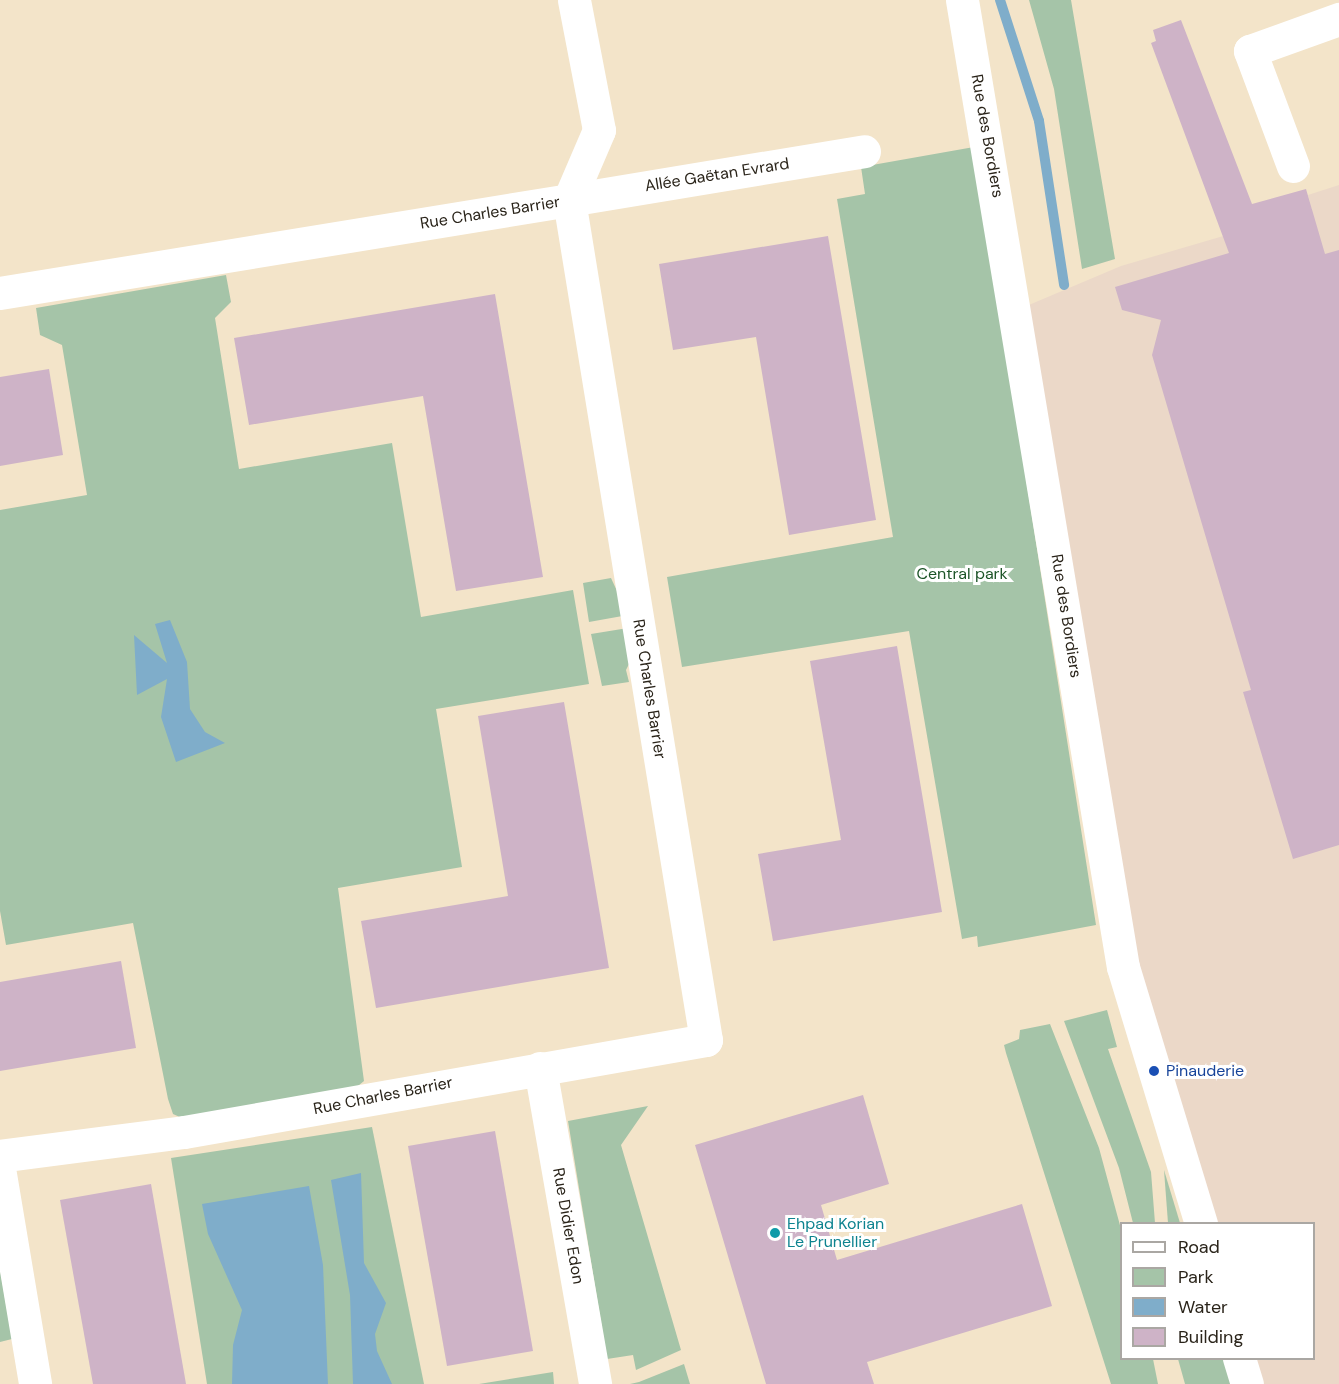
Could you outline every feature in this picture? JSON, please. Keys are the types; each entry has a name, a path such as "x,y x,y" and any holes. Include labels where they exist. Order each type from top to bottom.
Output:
{"street":[{"path":"569,200 598,130 574,0"},
{"name":"Rue des Bordiers","path":"962,0 1124,967 1200,1222"},
{"path":"1293,166 1250,51 1339,19"},
{"name":"Allée Gaëtan Evrard","path":"569,200 864,151"},
{"name":"Rue Charles Barrier","path":"0,292 569,200 706,1040 184,1132 0,1156"},
{"name":"Rue Didier Edon","path":"540,1068 595,1384"},
{"path":"0,1174 35,1384"},
{"path":"1239,1360 1247,1384"}],"shaded area":[{"path":"1339,185 1339,1384 1247,1384 1239,1360 1315,1360 1315,1222 1201,1222 1135,1011 1017,310 1121,266 1312,210 1308,195"}],"green space":[{"path":"1029,0 1071,0 1115,259 1082,269 1054,89"},
{"name":"Central park","path":"974,147 1096,925 978,947 977,936 962,939 909,631 682,667 667,577 893,537 837,199 865,194 861,167"},
{"path":"226,275 231,302 215,318 239,469 392,443 421,617 573,590 589,684 436,709 462,867 338,888 364,1081 353,1090 182,1118 173,1114 168,1099 133,923 6,945 0,911 0,510 87,495 62,345 40,335 36,308"},
{"path":"611,578 628,615 589,622 583,583"},
{"path":"628,628 634,654 626,670 629,682 602,686 591,634"},
{"path":"1107,1010 1117,1047 1108,1049 1151,1172 1155,1222 1133,1222 1119,1168 1064,1021"},
{"path":"1050,1024 1099,1148 1120,1225 1120,1360 1153,1360 1158,1384 1111,1384 1006,1053 1004,1045 1019,1039 1020,1030"},
{"path":"648,1106 621,1145 681,1350 636,1370 633,1355 607,1359 568,1121"},
{"path":"372,1127 424,1384 207,1384 171,1158"},
{"path":"1164,1170 1180,1222 1168,1222"},
{"path":"0,1269 12,1339 0,1342"},
{"path":"1178,1360 1223,1360 1231,1384 1185,1384"},
{"path":"684,1364 690,1384 630,1384 639,1382"},
{"path":"553,1372 554,1384 479,1384"}],"water":[{"path":"170,620 187,662 190,709 205,732 225,743 176,762 161,717 167,679 137,695 134,635 167,663 155,624"},
{"path":"361,1173 364,1263 386,1303 375,1334 377,1351 392,1384 353,1384 350,1295 331,1180"},
{"path":"309,1186 323,1265 328,1384 232,1384 233,1345 242,1310 208,1234 202,1204"}],"building":[{"path":"1181,20 1252,204 1306,189 1325,254 1339,250 1339,845 1293,859 1243,692 1251,690 1152,355 1161,320 1122,310 1115,287 1229,253 1151,43 1156,41 1153,30"},
{"path":"828,236 876,520 789,535 756,337 673,350 659,264"},
{"path":"495,294 543,577 456,591 423,396 249,425 234,338"},
{"path":"49,369 63,455 0,466 0,377"},
{"path":"897,646 942,912 773,941 758,854 841,840 810,661"},
{"path":"564,702 609,968 376,1008 361,921 508,896 478,716"},
{"path":"121,961 136,1048 0,1071 0,982"},
{"name":"Ehpad Korian Le Prunellier","path":"863,1095 889,1184 821,1205 837,1260 1022,1204 1052,1306 867,1362 874,1384 766,1384 695,1145"},
{"path":"495,1131 533,1351 447,1366 408,1146"},
{"path":"151,1184 186,1384 93,1384 60,1200"}],"waterway":[{"path":"1000,0 1039,121 1064,285"}],"place":[{"name":"Pinauderie","path":"1154,1071"},
{"name":"Ehpad Korian Le Prunellier","path":"775,1233"}]}
